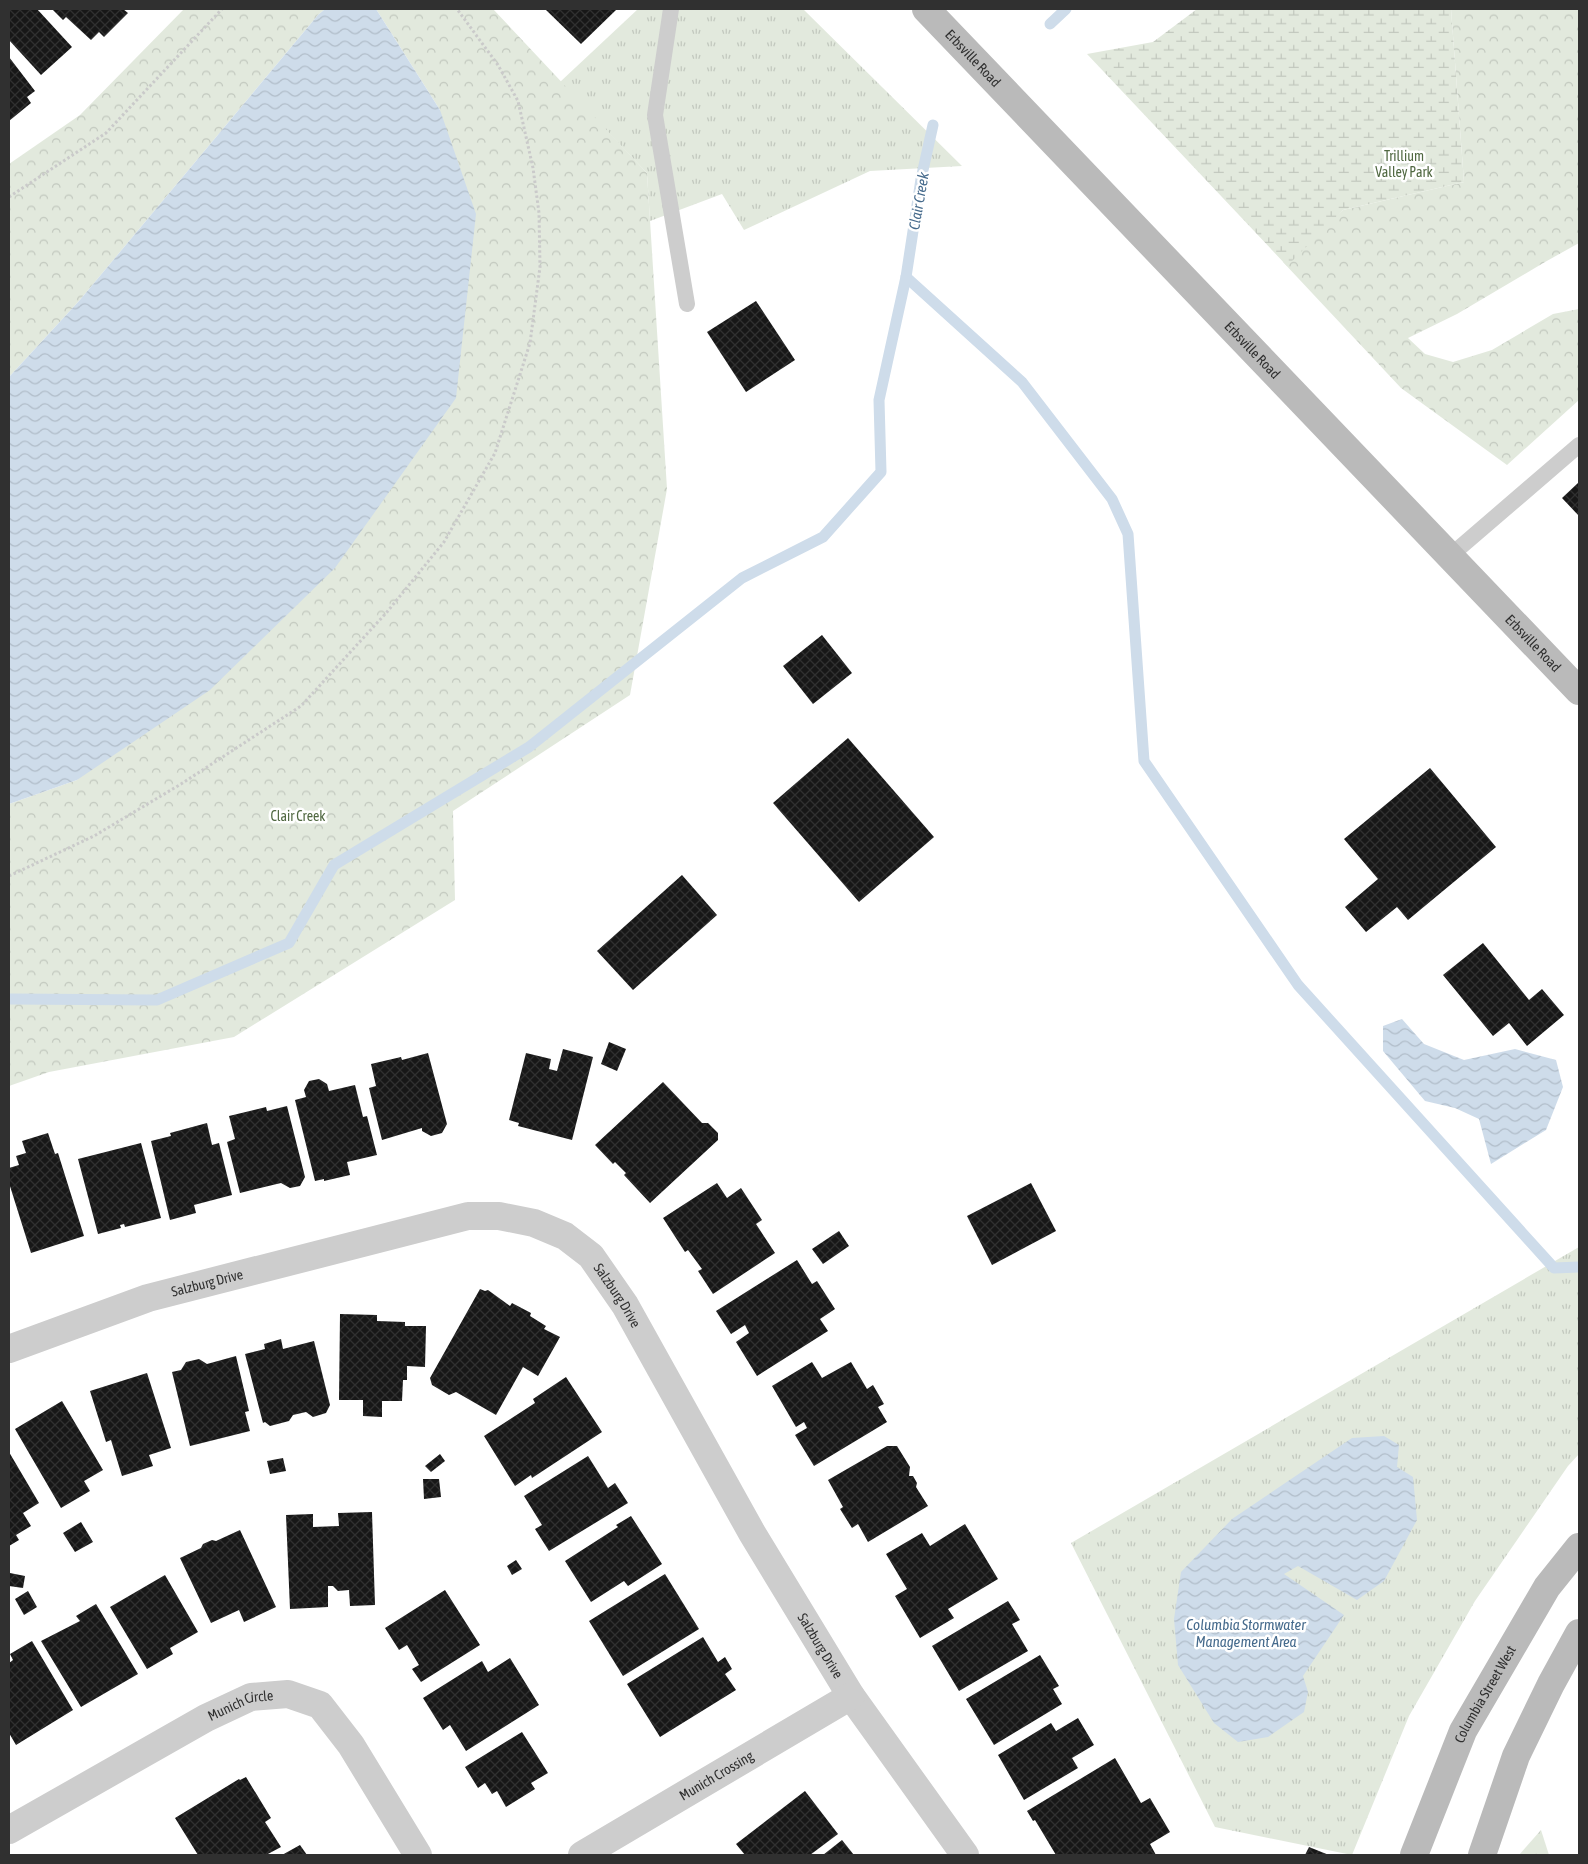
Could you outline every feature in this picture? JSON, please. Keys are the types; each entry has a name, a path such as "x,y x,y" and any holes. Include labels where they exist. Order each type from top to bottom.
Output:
{"main road":[{"name":"Erbsville Road","path":"926,9 1579,691"},
{"name":"Columbia Street West","path":"1414,1855 1463,1731 1547,1587 1579,1546"},
{"path":"1482,1855 1516,1756 1551,1684 1579,1633"}],"street":[{"name":"Salzburg Drive","path":"9,1349 148,1298 468,1216 499,1216 534,1223 565,1236 591,1256 625,1305 752,1533 851,1696 965,1855"},
{"name":"Munich Circle","path":"9,1830 206,1718 251,1697 288,1694 320,1705 351,1745 418,1855"},
{"name":"Munich Crossing","path":"582,1855 851,1696"}],"lane":[{"path":"671,9 655,115 687,304"},
{"path":"1450,556 1579,444"}],"path":[{"path":"9,197 106,133 222,9"},
{"path":"9,876 102,831 182,784 301,706 387,612 444,542 495,453 530,343 540,267 539,213 533,168 518,100 498,64 457,9"}],"green space":[{"path":"184,9 325,9 79,301 9,377 9,164 80,115"},
{"name":"Clair Creek","path":"376,9 493,9 647,173 667,489 630,695 453,811 455,900 234,1037 49,1072 9,1086 9,804 77,780 440,110"},
{"path":"638,9 803,9 962,166 870,171 744,230 722,194 650,221 647,173 560,82"},
{"name":"Trillium Valley Park","path":"1197,9 1451,9 1464,182 1343,210 1287,266 1087,54 1153,42"},
{"path":"1451,9 1579,9 1579,243 1457,314 1408,338 1425,354 1453,362 1492,350 1553,314 1579,309 1579,400 1507,465 1401,388 1283,262 1343,210 1464,182"},
{"path":"1579,1247 1579,1454 1568,1466 1475,1601 1409,1716 1352,1855 1215,1827 1071,1543"},
{"path":"1541,1830 1549,1855 1519,1855"}],"water":[{"path":"325,9 376,9 440,110 476,214 456,398 335,568 210,690 77,780 9,804 9,377 79,301"},
{"path":"1402,1019 1424,1044 1464,1060 1515,1049 1556,1060 1563,1087 1546,1130 1491,1164 1479,1119 1455,1108 1425,1101 1383,1051 1383,1026"},
{"name":"Columbia Stormwater Management Area","path":"1384,1436 1399,1445 1397,1467 1413,1477 1417,1520 1384,1581 1357,1600 1298,1566 1284,1574 1344,1615 1303,1676 1308,1692 1304,1712 1268,1737 1238,1742 1214,1723 1178,1665 1174,1619 1181,1572 1232,1519 1352,1438"}],"building":[{"path":"9,9 37,9 72,47 41,75 9,40"},
{"path":"52,9 123,9 128,13 104,37 99,32 91,40 66,17 63,20"},
{"path":"545,9 617,9 581,44"},
{"path":"9,57 35,91 27,97 31,103 9,121"},
{"path":"756,301 795,360 746,392 707,332"},
{"path":"1579,482 1579,516 1562,498"},
{"path":"822,635 852,673 813,704 783,666"},
{"path":"848,738 934,837 859,902 773,803"},
{"path":"1430,768 1496,847 1408,920 1397,907 1366,932 1345,907 1378,879 1344,839"},
{"path":"682,875 717,915 633,990 597,951"},
{"path":"1483,943 1529,1000 1542,989 1564,1015 1527,1046 1509,1023 1493,1036 1443,975"},
{"path":"609,1042 626,1049 617,1071 601,1064"},
{"path":"563,1049 593,1057 572,1140 518,1126 519,1123 509,1120 526,1053 551,1059 549,1069 557,1071"},
{"path":"428,1053 447,1124 442,1133 431,1136 422,1131 422,1128 382,1140 369,1088 376,1086 371,1064 401,1057 402,1060"},
{"path":"319,1079 327,1084 329,1091 355,1085 363,1117 367,1116 377,1155 347,1162 350,1175 324,1181 324,1179 315,1181 295,1100 306,1097 304,1090 309,1081"},
{"path":"663,1082 702,1123 708,1123 718,1133 718,1140 650,1203 624,1175 626,1173 615,1162 613,1164 595,1145"},
{"path":"287,1106 305,1177 300,1186 290,1188 281,1183 240,1193 227,1142 235,1139 229,1116 266,1107 267,1111"},
{"path":"207,1123 212,1145 219,1143 232,1195 194,1205 196,1213 170,1220 151,1141 171,1136 170,1133"},
{"path":"48,1133 55,1154 58,1153 84,1236 31,1253 9,1183 9,1168 19,1165 16,1156 26,1153 22,1141"},
{"path":"141,1143 161,1218 125,1227 124,1224 120,1225 121,1228 98,1234 78,1159"},
{"path":"717,1183 727,1198 741,1188 762,1220 756,1224 775,1253 713,1294 698,1271 702,1269 688,1250 685,1252 663,1218"},
{"path":"1031,1183 1056,1231 992,1265 967,1216"},
{"path":"839,1231 849,1246 823,1264 812,1249"},
{"path":"797,1260 812,1284 817,1281 835,1309 820,1319 828,1331 757,1376 736,1342 749,1333 745,1325 731,1334 716,1311"},
{"path":"480,1289 488,1290 510,1306 512,1303 531,1313 530,1316 546,1326 544,1329 560,1337 538,1376 523,1367 496,1415 456,1392 449,1395 432,1385 430,1378"},
{"path":"340,1314 377,1315 377,1321 405,1322 405,1326 426,1326 425,1367 407,1366 407,1380 403,1380 402,1401 382,1401 382,1417 363,1416 363,1400 339,1400"},
{"path":"281,1339 283,1349 314,1341 330,1405 326,1413 313,1417 306,1412 293,1415 289,1421 270,1426 265,1422 263,1423 245,1354 265,1349 264,1344"},
{"path":"236,1356 249,1411 245,1412 250,1431 190,1446 172,1372 181,1370 186,1362 199,1359 207,1364"},
{"path":"812,1362 822,1378 851,1362 867,1389 873,1385 884,1404 878,1407 887,1422 814,1466 795,1435 807,1428 804,1422 796,1427 772,1386"},
{"path":"147,1373 171,1448 149,1455 153,1466 122,1476 111,1440 106,1442 90,1391"},
{"path":"566,1377 602,1432 532,1478 531,1475 515,1486 484,1436 535,1403 533,1399"},
{"path":"62,1401 103,1470 84,1481 90,1491 61,1508 15,1429"},
{"path":"887,1446 897,1446 910,1467 909,1476 913,1476 917,1483 916,1487 928,1506 868,1542 858,1524 852,1528 840,1509 843,1507 828,1480"},
{"path":"9,1452 39,1503 23,1513 31,1526 16,1535 19,1540 9,1546"},
{"path":"440,1454 445,1461 431,1472 425,1466"},
{"path":"588,1456 608,1488 615,1483 628,1503 549,1551 535,1529 542,1525 524,1496"},
{"path":"283,1458 286,1471 270,1474 267,1461"},
{"path":"423,1479 439,1479 441,1497 424,1499"},
{"path":"372,1512 375,1605 350,1606 349,1590 338,1591 333,1586 328,1586 328,1607 290,1609 286,1515 313,1514 313,1527 339,1526 338,1513"},
{"path":"631,1516 662,1564 628,1586 624,1581 591,1602 565,1561 618,1527 616,1525"},
{"path":"81,1522 93,1542 75,1552 63,1533"},
{"path":"965,1524 998,1579 948,1609 954,1618 920,1638 895,1596 907,1589 886,1554 922,1533 930,1546"},
{"path":"240,1530 276,1607 244,1622 239,1610 211,1623 180,1558 201,1548 203,1544 212,1540 216,1541"},
{"path":"516,1560 522,1569 512,1575 507,1566"},
{"path":"10,1573 25,1576 23,1588 9,1586"},
{"path":"665,1574 699,1629 623,1676 589,1621"},
{"path":"165,1575 198,1632 170,1648 173,1654 147,1669 110,1607"},
{"path":"445,1590 480,1645 421,1682 412,1669 419,1665 407,1645 399,1650 385,1628"},
{"path":"28,1591 37,1607 24,1615 15,1599"},
{"path":"1008,1601 1020,1620 1012,1624 1028,1651 959,1691 932,1646"},
{"path":"96,1604 138,1674 81,1707 41,1641 80,1621 76,1616"},
{"path":"703,1637 718,1662 725,1657 732,1669 725,1674 736,1690 660,1737 627,1684"},
{"path":"32,1641 73,1710 16,1745 9,1733 9,1663 13,1660 10,1654"},
{"path":"1040,1655 1059,1686 1053,1689 1062,1704 994,1745 966,1699"},
{"path":"510,1658 539,1705 466,1751 450,1725 443,1730 423,1698 482,1661 488,1672"},
{"path":"1078,1718 1094,1745 1072,1758 1078,1768 1024,1800 998,1755 1051,1723 1056,1731"},
{"path":"522,1732 548,1773 531,1783 535,1789 506,1807 497,1791 492,1794 485,1783 478,1788 465,1767"},
{"path":"1115,1758 1141,1803 1150,1798 1170,1832 1150,1844 1156,1855 1056,1855 1035,1820 1033,1821 1027,1811"},
{"path":"246,1777 271,1818 265,1822 281,1847 266,1855 198,1855 175,1818 239,1779"},
{"path":"805,1791 838,1834 810,1855 745,1855 736,1844"},
{"path":"842,1840 854,1855 823,1855"},
{"path":"300,1845 307,1855 282,1855"},
{"path":"1309,1847 1329,1855 1305,1855"}],"waterway":[{"name":"Clair Creek","path":"1050,24 1066,9"},
{"path":"9,999 157,1000 289,943 334,865 529,747 742,578 823,537 881,472 879,400 906,277 921,179 933,125"},
{"path":"906,277 1022,382 1112,499 1128,534 1144,761 1298,985 1554,1268 1579,1267"}]}
